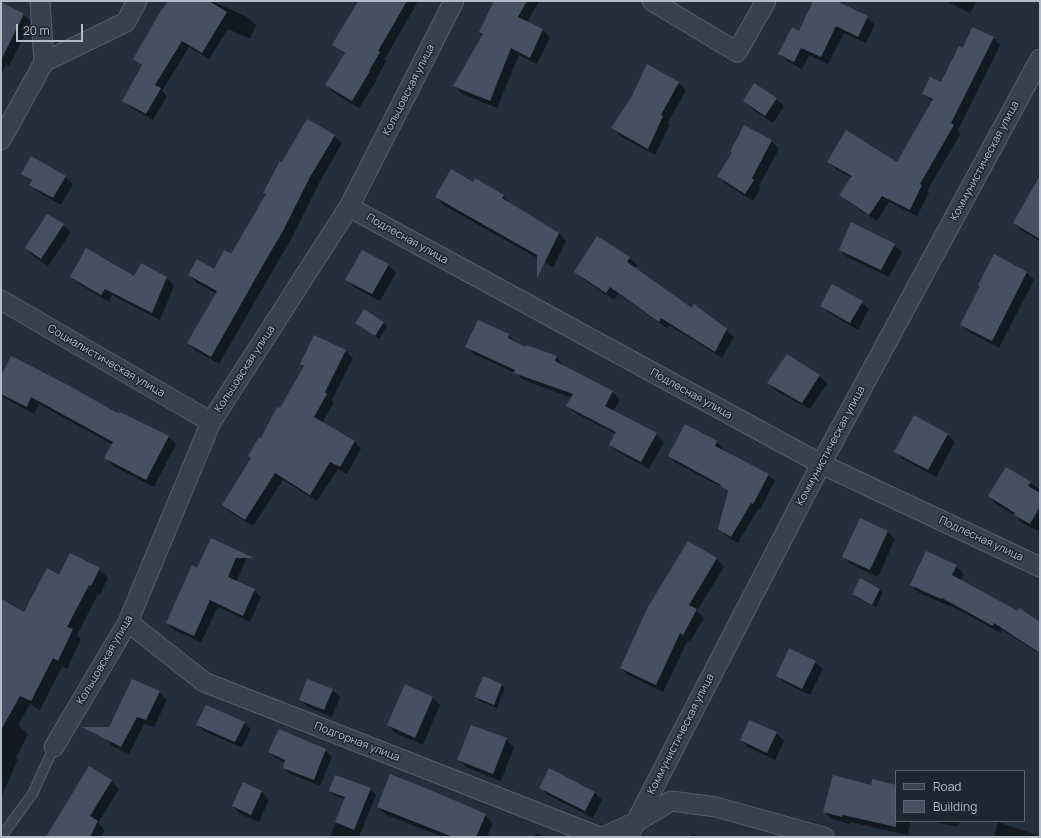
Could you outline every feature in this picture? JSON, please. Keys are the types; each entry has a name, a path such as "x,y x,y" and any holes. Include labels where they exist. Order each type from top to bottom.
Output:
{"street":[{"path":"1,140 44,62 40,1"},
{"path":"44,62 126,22 137,1"},
{"name":"Кольцовская улица","path":"54,747 128,622 212,422 349,207 454,1"},
{"path":"652,1 737,52 766,1"},
{"name":"Коммунистическая улица","path":"632,829 821,464 1040,59"},
{"name":"Подлесная улица","path":"349,207 821,464 1040,568"},
{"name":"Социалистическая улица","path":"1,300 212,422"},
{"name":"Подгорная улица","path":"128,622 204,682 600,837"},
{"path":"603,837 632,829 672,801 716,807 824,837"}],"lane":[{"path":"1,837 33,793 54,747"}],"building":[{"path":"168,1 209,1 227,12 202,53 182,41 155,85 161,88 146,114 122,101 142,65 133,59"},
{"path":"358,1 407,1 378,51 380,52 370,71 352,101 325,85 345,53 332,45"},
{"path":"494,1 527,1 518,17 543,29 530,58 511,48 490,101 453,86 483,34 479,32"},
{"path":"813,1 836,1 868,16 858,37 836,26 821,57 801,48 794,62 778,54 792,27 799,31"},
{"path":"1,2 24,14 1,60"},
{"path":"972,27 994,37 951,123 954,125 920,184 922,185 910,210 882,196 869,215 839,195 852,176 827,162 846,130 897,162 933,99 922,94 930,77 941,82 959,46 963,48"},
{"path":"647,64 679,82 661,115 663,116 648,149 611,128 631,98"},
{"path":"754,83 777,98 765,116 743,101"},
{"path":"307,119 335,135 310,177 283,231 211,357 187,343 217,291 188,275 197,259 214,269 224,250 231,254 266,194 263,193 280,161 282,162"},
{"path":"744,125 772,140 752,178 754,180 745,194 717,176 732,153 730,152"},
{"path":"31,156 66,176 53,198 29,185 32,180 21,174"},
{"path":"451,169 473,182 475,178 504,195 502,198 559,233 537,278 537,255 435,197"},
{"path":"1040,175 1040,239 1013,223"},
{"path":"47,214 64,224 41,259 25,248"},
{"path":"851,222 895,244 881,270 839,250"},
{"path":"597,236 630,257 627,262 692,308 694,304 727,329 715,352 661,318 659,322 610,287 606,293 574,272"},
{"path":"86,248 134,276 141,263 167,277 152,313 105,289 101,295 70,277"},
{"path":"362,250 389,264 372,294 345,280"},
{"path":"994,254 1027,272 992,341 960,325"},
{"path":"832,284 863,301 850,323 820,306"},
{"path":"364,309 384,322 375,336 355,323"},
{"path":"478,320 509,334 508,338 525,347 526,345 557,356 555,361 613,391 605,406 657,433 641,462 609,445 616,432 566,406 573,394 514,373 515,370 465,347"},
{"path":"314,335 346,350 325,392 327,394 314,417 355,441 340,467 330,462 310,495 275,473 245,520 222,505 251,458 248,456 259,437 261,438 277,407 280,408 304,366 300,364"},
{"path":"787,354 820,375 802,403 767,383"},
{"path":"11,356 66,384 119,414 120,412 169,436 146,480 104,458 113,442 31,397 27,407 1,394 1,376"},
{"path":"914,415 948,434 928,470 894,452"},
{"path":"685,424 717,441 715,446 769,474 753,504 751,503 731,537 718,529 728,491 720,486 721,485 668,456"},
{"path":"1006,467 1031,482 1028,486 1040,493 1040,506 1030,524 1014,515 1015,513 988,496"},
{"path":"860,518 888,531 870,570 842,557"},
{"path":"211,538 254,558 236,558 228,577 255,589 243,616 210,600 194,636 166,623 192,565 197,568"},
{"path":"688,541 717,558 689,605 697,609 683,635 680,633 656,685 620,668 648,607"},
{"path":"926,551 957,565 952,575 1018,611 1019,608 1040,622 1040,653 994,623 993,626 942,598 941,599 910,585"},
{"path":"70,553 100,568 91,586 89,585 67,627 73,629 58,661 53,658 31,701 20,696 1,730 1,599 24,612 47,568 59,575"},
{"path":"860,578 880,589 872,605 852,594"},
{"path":"789,648 816,661 802,689 776,676"},
{"path":"483,676 502,684 494,705 475,697"},
{"path":"132,679 160,691 146,720 137,717 121,747 82,727 109,727"},
{"path":"307,679 333,689 324,710 299,700"},
{"path":"405,684 433,697 415,738 387,725"},
{"path":"206,705 245,722 235,742 196,725"},
{"path":"749,720 777,732 767,753 740,740"},
{"path":"471,725 507,738 493,774 457,760"},
{"path":"279,729 326,749 314,780 283,768 285,760 268,752"},
{"path":"89,766 112,780 90,816 98,821 90,837 46,837"},
{"path":"549,768 595,792 585,811 539,788"},
{"path":"390,774 486,814 476,837 453,837 377,807"},
{"path":"335,775 371,788 354,830 335,822 345,797 329,791"},
{"path":"833,775 871,785 872,779 895,785 896,827 823,812"},
{"path":"243,782 262,791 251,815 232,806"}]}
